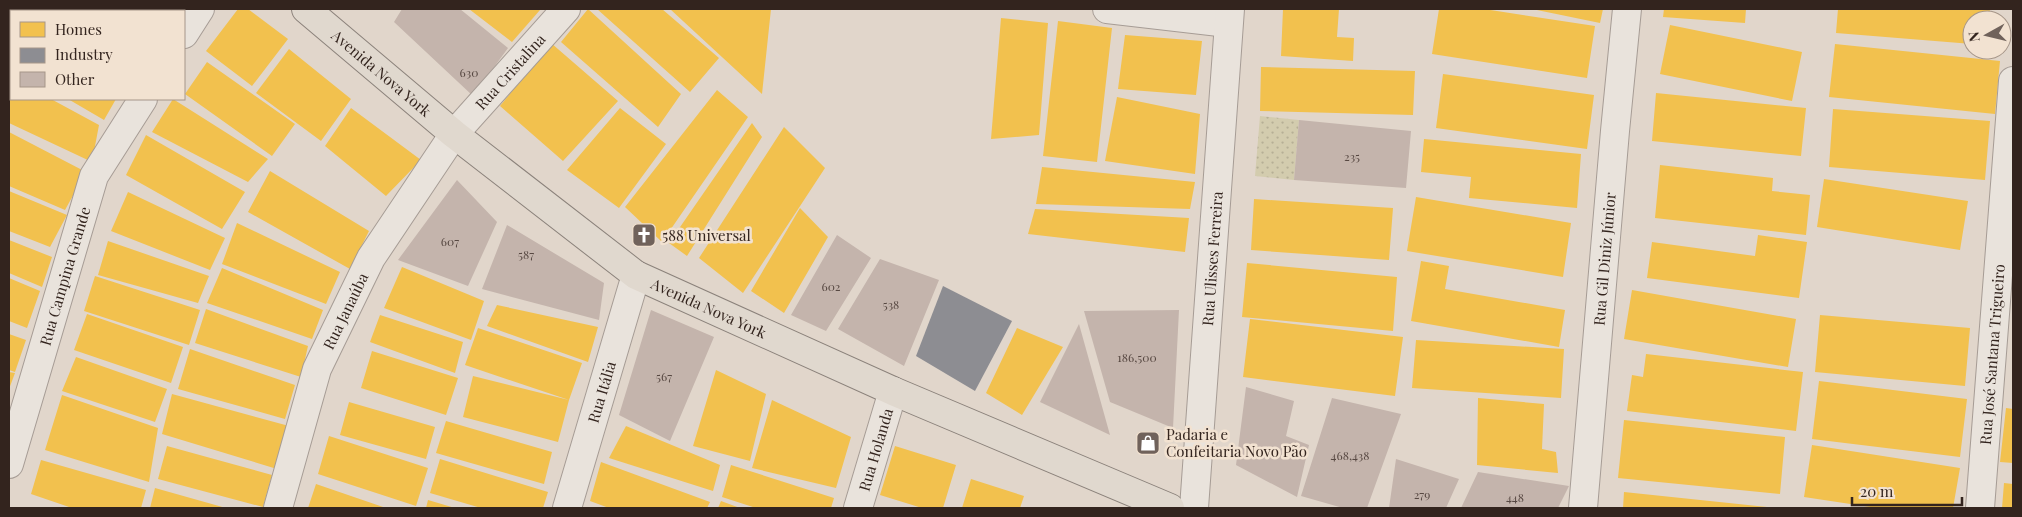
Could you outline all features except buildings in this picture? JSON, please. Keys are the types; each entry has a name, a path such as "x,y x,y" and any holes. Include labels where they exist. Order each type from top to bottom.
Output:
{"main road":[{"name":"Avenida Nova York","path":"306,9 454,134 636,274 1137,502 1170,508"}],"street":[{"path":"185,32 200,9"},
{"name":"Rua Cristalina","path":"454,134 566,9"},
{"path":"1107,9 1229,16"},
{"name":"Rua Gil Diniz Júnior","path":"1583,508 1627,9"},
{"name":"Rua Ulisses Ferreira","path":"1194,508 1229,16"},
{"name":"Rua José Santana Trigueiro","path":"1980,508 2013,80"},
{"name":"Rua Campina Grande","path":"9,464 94,176 142,100"},
{"name":"Rua Janaúba","path":"278,508 317,369 371,258 454,134"},
{"name":"Rua Itália","path":"567,508 636,274"},
{"name":"Rua Holanda","path":"858,508 893,391"}],"shaded area":[{"path":"1260,116 1299,120 1294,180 1255,176"}],"place":[{"name":"588 Universal","path":"644,235"},
{"name":"Padaria e Confeitaria Novo Pão","path":"1148,443"}]}
